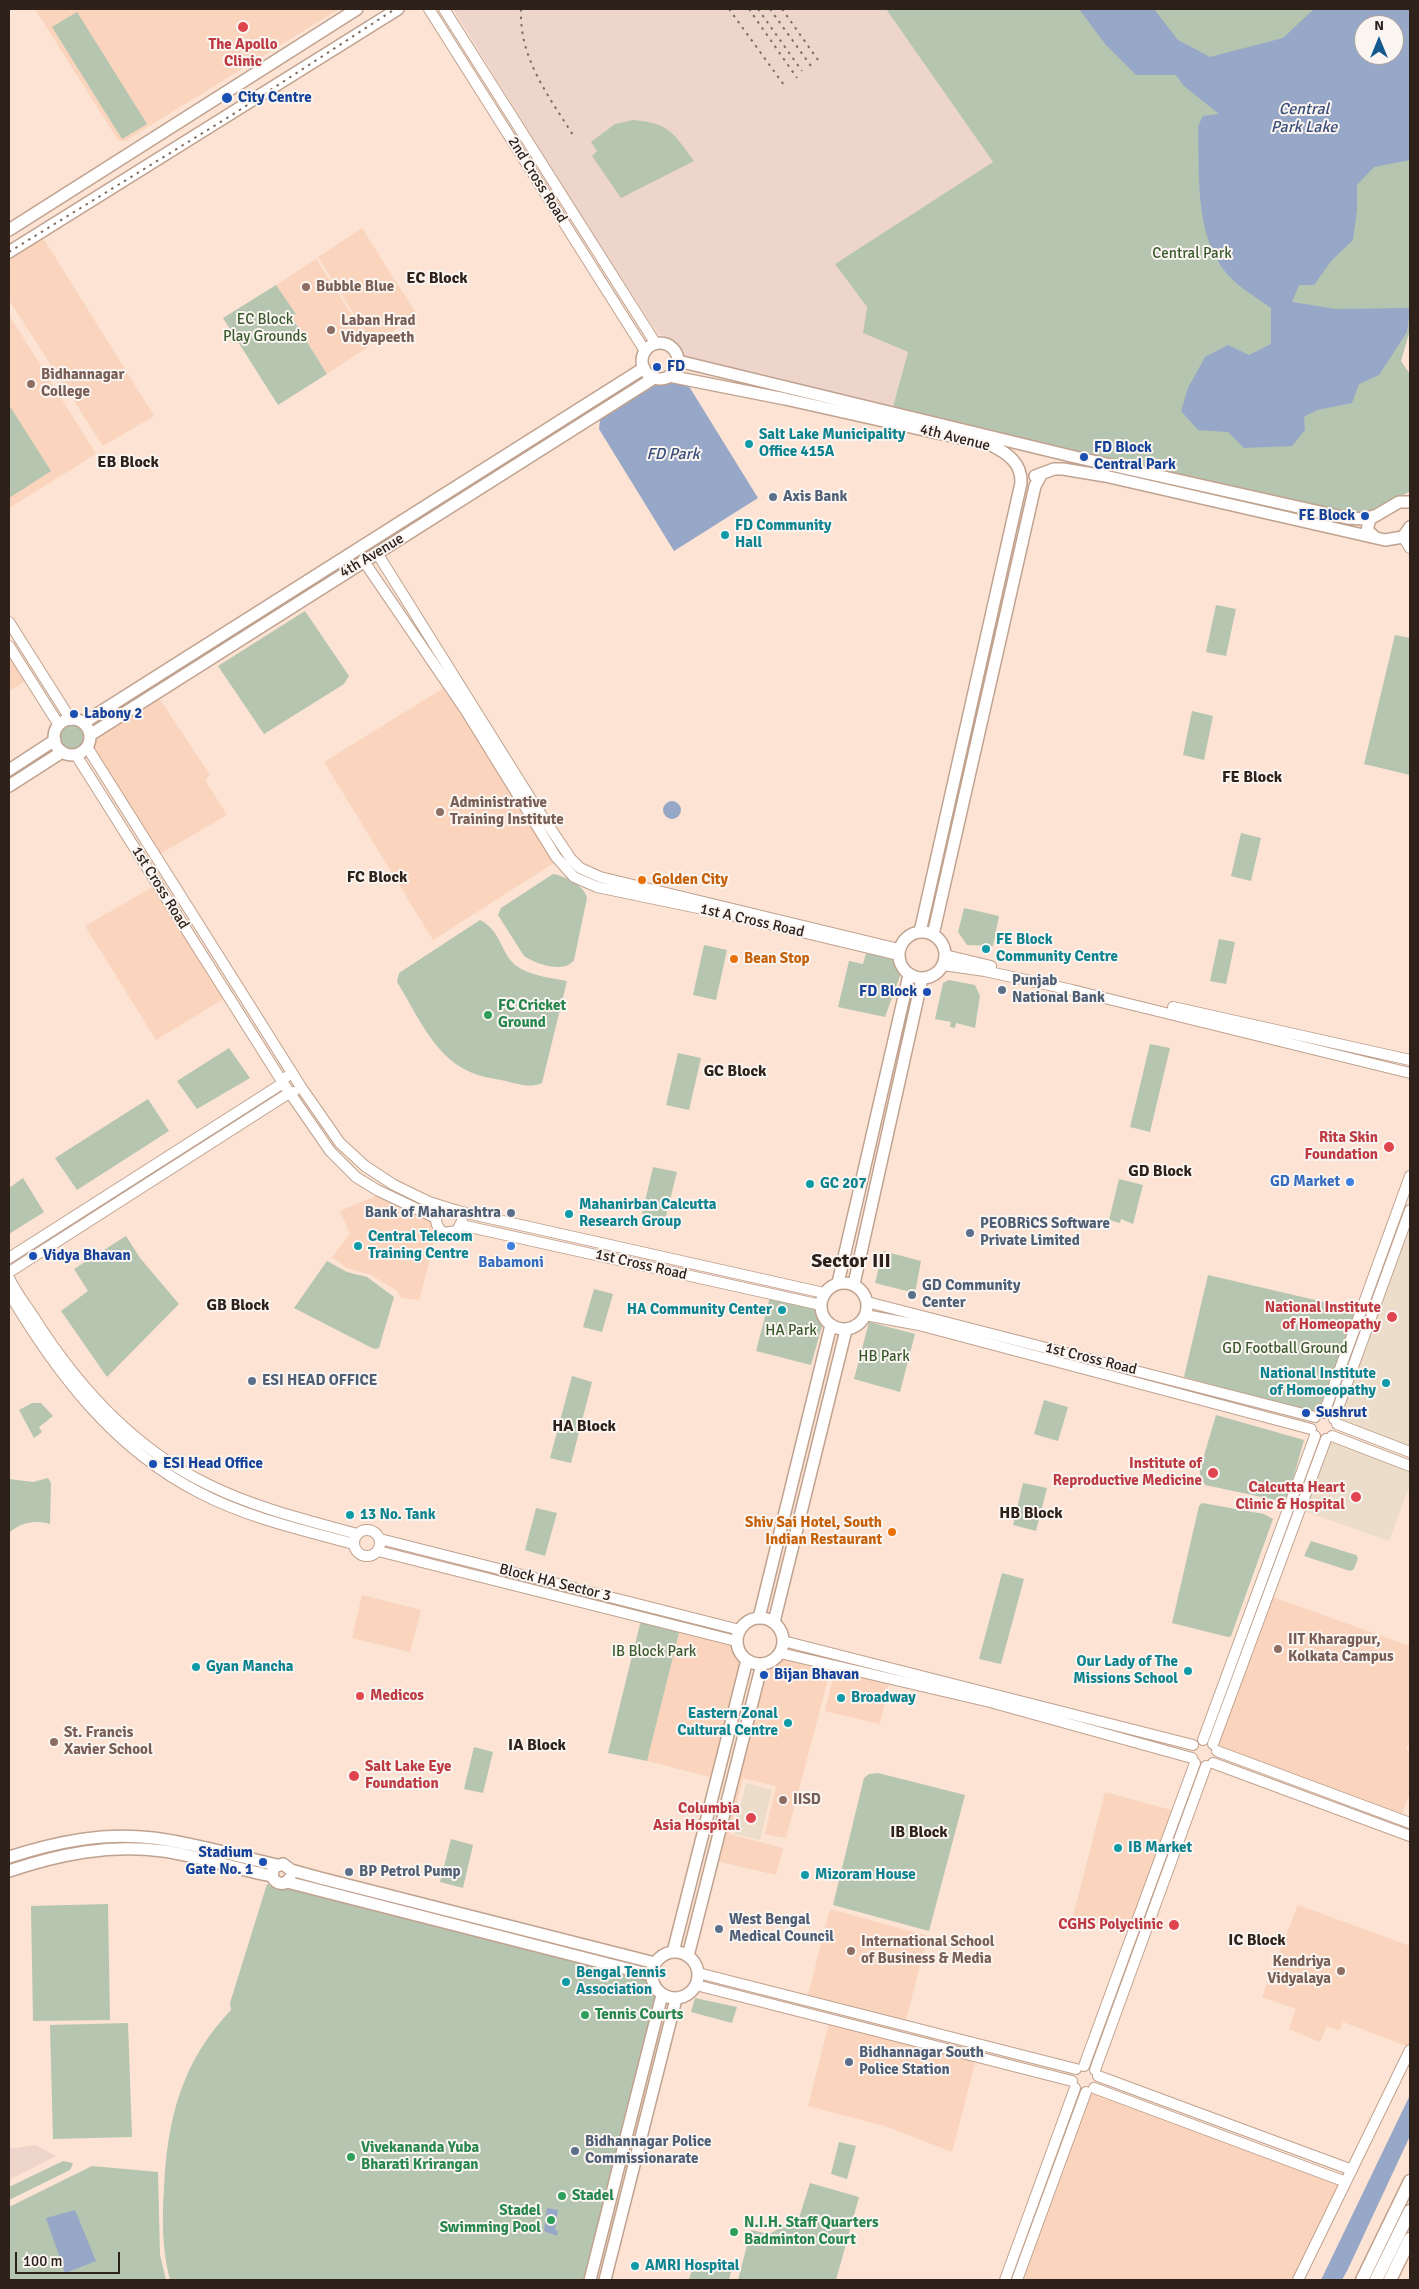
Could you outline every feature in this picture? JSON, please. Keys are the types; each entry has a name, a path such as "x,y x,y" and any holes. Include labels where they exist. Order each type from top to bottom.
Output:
{"main road":[{"path":"9,230 357,9"},
{"path":"9,252 398,9"},
{"path":"73,190 83,206"},
{"path":"656,344 672,348 678,361 677,367 669,376 654,378 644,368 642,361 645,351 656,344"},
{"name":"4th Avenue","path":"678,361 831,404 991,445 1006,453 1017,467 1032,475 1063,469 1104,476 1385,540 1406,532"},
{"name":"4th Avenue","path":"83,723 229,628 644,368"},
{"name":"4th Avenue","path":"669,376 831,404 1347,518 1365,518 1377,515"},
{"name":"4th Avenue","path":"90,735 363,560 502,475 654,378"},
{"path":"920,932 1021,483 1017,467 1017,451 1027,446"},
{"path":"933,935 1034,486 1049,468 1050,458 1044,450"},
{"path":"495,462 502,475"},
{"path":"1376,538 1369,533 1367,525 1377,515 1404,502"},
{"path":"411,515 419,526"},
{"path":"229,628 238,641"},
{"path":"9,786 62,752 76,754 87,747 90,735 83,723 71,720 59,725 55,731 55,740 62,752"},
{"path":"9,770 55,740"},
{"path":"920,932 933,935 942,943 944,960 937,973 922,978 908,974 903,969 899,952 907,937 920,932"},
{"path":"838,1283 908,974"},
{"path":"854,1284 922,978"},
{"path":"838,1283 854,1284 864,1294 867,1302 866,1315 859,1324 846,1330 831,1325 825,1319 821,1305 824,1293 838,1283"},
{"path":"759,1618 831,1325"},
{"path":"774,1622 846,1330"},
{"path":"759,1618 774,1622 780,1629 783,1641 780,1653 775,1659 762,1664 747,1660 741,1655 735,1633 746,1622 759,1618"},
{"path":"673,1952 747,1660"},
{"path":"688,1956 762,1664"},
{"path":"9,1857 37,1848 96,1837 136,1836 166,1846 274,1871"},
{"path":"9,1870 40,1860 96,1849 166,1846"},
{"path":"37,1848 40,1860"},
{"path":"274,1871 283,1864 291,1870 405,1899 566,1947 651,1975"},
{"path":"287,1882 291,1876 291,1870"},
{"path":"274,1871 278,1883 287,1882 402,1911 566,1947 655,1963"},
{"path":"402,1911 405,1899"},
{"path":"673,1952 688,1956 695,1963 698,1973 696,1985 690,1993 676,1999 662,1995 656,1989 651,1975 655,1963 660,1957 673,1952"},
{"path":"592,2280 662,1995"},
{"path":"605,2280 676,1999"},
{"path":"1362,2280 1410,2181"},
{"path":"1376,2280 1410,2211"},
{"path":"1390,2280 1410,2240"}],"street":[{"name":"2nd Cross Road","path":"429,9 645,351"},
{"name":"2nd Cross Road","path":"444,9 656,344"},
{"path":"508,133 518,126"},
{"path":"1404,502 1410,495"},
{"path":"1406,532 1410,548"},
{"path":"377,553 469,709"},
{"path":"363,560 469,709"},
{"path":"9,622 71,720"},
{"path":"9,646 59,725"},
{"name":"1st A Cross Road","path":"469,709 562,865 580,881 608,884 899,952"},
{"path":"87,747 301,1087 346,1150 373,1172 404,1190 446,1208 824,1293"},
{"name":"1st Cross Road","path":"76,754 317,1134 339,1162 366,1183 398,1202 436,1218"},
{"path":"178,916 189,910"},
{"path":"944,960 1029,977 1298,1040 1410,1073"},
{"path":"1298,1040 1410,1060"},
{"path":"1376,1064 1379,1053"},
{"path":"9,1258 283,1082 291,1071"},
{"path":"76,1385 11,1282 9,1278 10,1267 36,1254 301,1087"},
{"path":"317,1134 328,1127"},
{"path":"1321,1435 1311,1422 1319,1415 1409,1182"},
{"path":"115,1190 122,1199"},
{"path":"446,1208 438,1213 436,1218 437,1227 444,1233 453,1233 461,1225 462,1219 458,1211"},
{"path":"1005,2280 1074,2084 1072,2075 1080,2068 1198,1743 1321,1435 1335,1421 1410,1210"},
{"name":"1st Cross Road","path":"461,1225 821,1305"},
{"path":"30,1245 36,1254"},
{"path":"735,1286 738,1274"},
{"path":"9,1293 40,1346 76,1385 149,1448 233,1501 270,1510 356,1539"},
{"name":"1st Cross Road","path":"867,1302 1056,1362 1321,1435 1410,1466"},
{"name":"1st Cross Road","path":"866,1315 875,1315 1060,1351 1319,1415 1335,1421"},
{"path":"1056,1362 1060,1351"},
{"path":"1134,1383 1138,1371"},
{"path":"1335,1421 1410,1452"},
{"path":"1016,2280 1090,2090 1215,1748 1321,1435"},
{"path":"369,1530 376,1533 380,1539 378,1550 372,1555 364,1556 357,1551 356,1539 369,1530"},
{"name":"Block HA Sector 3","path":"380,1539 612,1597 735,1633"},
{"path":"378,1550 608,1608 735,1633"},
{"path":"462,1571 465,1560"},
{"path":"550,1593 553,1582"},
{"path":"608,1608 612,1597"},
{"path":"783,1641 1025,1707 1198,1743 1410,1823"},
{"path":"780,1653 946,1687"},
{"path":"1025,1707 1209,1764 1410,1836"},
{"path":"698,1973 1049,2062 1080,2068 1174,2105 1352,2170"},
{"path":"696,1985 1046,2074 1169,2116 1346,2182"},
{"path":"778,2006 781,1994"},
{"path":"940,2047 943,2035"},
{"path":"1298,2280 1410,2050"},
{"path":"1046,2074 1049,2062"},
{"path":"1169,2116 1174,2105"},
{"path":"1264,2151 1269,2140"}],"shaded area":[{"path":"35,9 339,9 125,141 118,140"},
{"path":"453,9 886,9 993,162 835,264 867,307 863,333 908,352 892,410 684,357 681,347 676,341 658,334 583,219"},
{"path":"362,228 417,315 373,344 318,257"},
{"path":"42,236 154,416 103,446 9,300 9,258"},
{"name":"Laban Hrad Vidyapeeth","path":"316,259 371,345 327,374 291,315 295,314 276,285"},
{"name":"Bidhannagar College","path":"9,315 96,454 9,508"},
{"path":"9,652 27,680 9,691"},
{"name":"Administrative Training Institute","path":"447,686 557,861 433,940 324,762"},
{"path":"157,695 210,775 205,780 227,815 160,854 92,747 94,736"},
{"path":"156,885 225,998 156,1040 85,926"},
{"path":"378,1195 432,1219 437,1231 419,1300 401,1298 397,1291 371,1275 347,1268 332,1257 350,1234 340,1211"},
{"name":"National Institute of Homeopathy","path":"1410,1217 1410,1448 1340,1422 1338,1417"},
{"name":"Calcutta Heart Clinic & Hospital","path":"1333,1439 1410,1468 1410,1484 1389,1541 1301,1510 1326,1441"},
{"path":"362,1595 421,1610 410,1652 352,1638"},
{"path":"1270,1596 1410,1646 1410,1739 1406,1750 1410,1751 1410,1792 1401,1817 1219,1749 1217,1743"},
{"path":"680,1629 734,1643 744,1661 714,1778 647,1761"},
{"path":"782,1656 831,1668 786,1838 765,1834 776,1786 743,1778 729,1834 783,1848 776,1875 716,1861 764,1666 777,1662"},
{"path":"835,1670 889,1683 880,1724 825,1711"},
{"name":"Columbia Asia Hospital","path":"746,1783 772,1790 760,1840 734,1834"},
{"path":"1105,1792 1175,1811 1131,1931 1073,1916"},
{"name":"Kendriya Vidyalaya","path":"1298,1905 1410,1946 1409,2047 1343,2022 1339,2031 1327,2026 1320,2042 1289,2029 1296,2009 1262,1997"},
{"path":"830,1909 928,1936 905,2023 807,1999"},
{"path":"829,2023 976,2059 952,2152 885,2126 808,2106"},
{"path":"1095,2093 1341,2184 1295,2280 1023,2280 1088,2096"},
{"path":"35,2145 56,2156 9,2180 9,2149"}],"green space":[{"name":"Central Park","path":"886,9 1410,9 1410,330 1401,361 1410,374 1410,491 1378,511 1362,516 892,410 908,352 863,333 867,307 835,264 993,162"},
{"path":"77,12 147,124 122,139 52,27"},
{"path":"633,120 645,121 670,131 694,161 621,198 592,156 597,151 591,142 615,124"},
{"name":"EC Block Play Grounds","path":"276,285 296,314 291,316 327,374 278,405 223,318"},
{"path":"9,405 51,471 9,498"},
{"path":"1216,605 1236,609 1226,656 1206,652"},
{"path":"305,611 349,676 344,684 264,734 218,666"},
{"path":"1395,635 1410,638 1410,775 1364,764"},
{"path":"1192,711 1213,716 1204,760 1183,755"},
{"path":"72,723 82,727 86,737 82,747 72,751 62,747 58,737 62,727"},
{"path":"1241,833 1261,838 1251,881 1231,876"},
{"path":"553,874 574,882 583,889 587,898 574,960 569,964 557,967 535,962 524,956 498,915 501,908"},
{"path":"964,908 999,916 993,946 967,945 958,932"},
{"name":"FC Cricket Ground","path":"480,920 493,931 512,962 518,967 535,975 567,981 542,1083 537,1085 517,1084 480,1076 456,1064 445,1055 427,1032 397,982 399,973"},
{"path":"1219,939 1235,942 1226,984 1210,981"},
{"path":"704,945 727,950 716,1000 693,995"},
{"path":"866,953 892,959 900,976 885,1017 838,1007 849,961 863,964"},
{"path":"949,980 975,985 980,996 975,1028 956,1023 955,1028 950,1027 951,1022 935,1019 943,983"},
{"path":"1150,1044 1170,1048 1150,1132 1130,1127"},
{"path":"229,1048 250,1078 197,1109 177,1081"},
{"path":"678,1053 701,1058 689,1110 666,1105"},
{"path":"148,1099 169,1131 77,1190 55,1158"},
{"path":"653,1167 677,1172 665,1220 642,1214"},
{"path":"23,1178 44,1212 9,1234 9,1188"},
{"path":"1119,1179 1143,1185 1133,1224 1121,1219 1120,1223 1109,1220"},
{"path":"126,1236 140,1258 179,1304 107,1377 61,1311 88,1291 74,1269"},
{"path":"883,1251 921,1261 915,1293 875,1283"},
{"path":"327,1261 347,1272 367,1277 394,1297 379,1348 374,1349 294,1308"},
{"name":"GD Football Ground","path":"1208,1275 1358,1310 1323,1409 1311,1412 1184,1377"},
{"path":"594,1289 613,1294 602,1332 583,1327"},
{"name":"HA Park","path":"770,1297 816,1308 822,1326 811,1365 756,1351"},
{"name":"HB Park","path":"869,1322 915,1334 900,1392 854,1379"},
{"path":"572,1376 592,1382 571,1463 550,1458"},
{"path":"1044,1400 1068,1407 1058,1441 1034,1434"},
{"path":"32,1403 41,1403 53,1416 39,1427 42,1432 34,1438 19,1410"},
{"path":"1216,1415 1304,1440 1288,1497 1276,1500 1205,1485 1200,1469"},
{"path":"48,1478 51,1483 50,1524 28,1523 19,1526 9,1533 9,1479 33,1482"},
{"path":"1023,1483 1047,1488 1036,1531 1013,1525"},
{"path":"1202,1503 1264,1514 1273,1519 1231,1636 1228,1637 1172,1623 1199,1506"},
{"path":"536,1508 557,1513 545,1556 525,1550"},
{"path":"1311,1541 1356,1555 1358,1558 1354,1569 1350,1571 1304,1556"},
{"path":"1002,1573 1024,1579 1001,1664 979,1659"},
{"name":"IB Block Park","path":"641,1620 680,1629 647,1761 608,1753"},
{"path":"474,1747 493,1752 483,1793 464,1789"},
{"path":"878,1773 965,1795 929,1931 833,1905 864,1778 869,1774"},
{"path":"451,1839 473,1845 463,1888 440,1882"},
{"path":"267,1884 406,1916 648,1977 653,1990 659,1996 587,2280 170,2280 164,2246 163,2212 166,2163 174,2115 180,2092 200,2050 214,2029 231,2010 230,2003"},
{"path":"108,1904 110,2020 33,2021 31,1906"},
{"path":"695,1998 737,2007 732,2023 691,2012"},
{"path":"128,2023 132,2137 53,2139 50,2025"},
{"path":"839,2142 856,2146 847,2179 831,2174"},
{"path":"63,2161 73,2163 70,2170 9,2200 9,2187"},
{"path":"92,2166 158,2172 160,2255 166,2280 9,2280 9,2207"},
{"path":"810,2183 859,2197 836,2280 738,2280 751,2230 769,2234 799,2218"},
{"path":"695,2259 732,2268 729,2280 689,2280"}],"water":[{"name":"Central Park Lake","path":"1079,9 1154,9 1178,40 1210,57 1283,38 1314,9 1410,9 1410,160 1374,167 1357,185 1357,210 1353,240 1332,260 1314,285 1299,285 1292,302 1336,309 1410,308 1407,332 1379,375 1359,384 1352,403 1317,410 1304,417 1305,430 1292,446 1244,448 1228,432 1198,430 1181,411 1188,388 1205,357 1228,345 1249,355 1271,344 1271,308 1233,280 1220,264 1211,247 1205,228 1199,187 1198,126 1203,116 1219,114 1184,86 1176,75 1136,75 1106,45"},
{"name":"FD Park","path":"668,381 685,384 690,388 758,498 674,551 599,429 600,420 651,386"},
{"path":"672,801 678,804 681,810 678,816 672,819 666,816 663,810 666,804"},
{"path":"1410,2095 1410,2136 1348,2269 1342,2280 1321,2280"},
{"name":"Stadel Swimming Pool","path":"547,2208 558,2210 555,2230 558,2231 557,2236 544,2231"},
{"path":"75,2210 96,2261 65,2273 46,2218"}],"railway":[{"path":"9,252 232,115 395,9"},
{"path":"521,9 522,27 530,60 545,90 573,135"},
{"path":"729,9 784,85"},
{"path":"749,9 797,78"},
{"path":"758,9 802,71"},
{"path":"770,9 811,66"},
{"path":"782,9 818,60"}],"place":[{"name":"The Apollo Clinic","path":"243,27"},
{"name":"City Centre","path":"227,98"},
{"name":"Bubble Blue","path":"306,287"},
{"name":"Laban Hrad Vidyapeeth","path":"331,330"},
{"name":"FD","path":"657,367"},
{"name":"Bidhannagar College","path":"31,384"},
{"name":"Salt Lake Municipality Office 415A","path":"749,444"},
{"name":"FD Block Central Park","path":"1084,457"},
{"name":"Axis Bank","path":"773,497"},
{"name":"FE Block","path":"1365,516"},
{"name":"FD Community Hall","path":"725,535"},
{"name":"Labony 2","path":"74,714"},
{"name":"Administrative Training Institute","path":"440,812"},
{"name":"Golden City","path":"642,880"},
{"name":"FE Block Community Centre","path":"986,949"},
{"name":"Bean Stop","path":"734,959"},
{"name":"Punjab National Bank","path":"1002,990"},
{"name":"FD Block","path":"927,992"},
{"name":"FC Cricket Ground","path":"488,1015"},
{"name":"Rita Skin Foundation","path":"1389,1147"},
{"name":"GD Market","path":"1350,1182"},
{"name":"GC 207","path":"810,1184"},
{"name":"Bank of Maharashtra","path":"511,1213"},
{"name":"Mahanirban Calcutta Research Group","path":"569,1214"},
{"name":"PEOBRiCS Software Private Limited","path":"970,1233"},
{"name":"Central Telecom Training Centre","path":"358,1246"},
{"name":"Babamoni","path":"511,1246"},
{"name":"Vidya Bhavan","path":"33,1256"},
{"name":"GD Community Center","path":"912,1295"},
{"name":"HA Community Center","path":"782,1310"},
{"name":"National Institute of Homeopathy","path":"1392,1317"},
{"name":"ESI HEAD OFFICE","path":"252,1381"},
{"name":"National Institute of Homoeopathy","path":"1386,1383"},
{"name":"Sushrut","path":"1306,1413"},
{"name":"ESI Head Office","path":"153,1464"},
{"name":"Institute of Reproductive Medicine","path":"1213,1473"},
{"name":"Calcutta Heart Clinic & Hospital","path":"1356,1497"},
{"name":"13 No. Tank","path":"350,1515"},
{"name":"Shiv Sai Hotel, South Indian Restaurant","path":"892,1532"},
{"name":"IIT Kharagpur, Kolkata Campus","path":"1278,1649"},
{"name":"Gyan Mancha","path":"196,1667"},
{"name":"Our Lady of The Missions School","path":"1188,1671"},
{"name":"Bijan Bhavan","path":"764,1675"},
{"name":"Medicos","path":"360,1696"},
{"name":"Broadway","path":"841,1698"},
{"name":"Eastern Zonal Cultural Centre","path":"788,1723"},
{"name":"St. Francis Xavier School","path":"54,1742"},
{"name":"Salt Lake Eye Foundation","path":"354,1776"},
{"name":"IISD","path":"783,1800"},
{"name":"Columbia Asia Hospital","path":"751,1818"},
{"name":"IB Market","path":"1118,1848"},
{"name":"Stadium Gate No. 1","path":"263,1862"},
{"name":"BP Petrol Pump","path":"349,1872"},
{"name":"Mizoram House","path":"805,1875"},
{"name":"CGHS Polyclinic","path":"1174,1925"},
{"name":"West Bengal Medical Council","path":"719,1929"},
{"name":"International School of Business & Media","path":"851,1951"},
{"name":"Kendriya Vidyalaya","path":"1341,1971"},
{"name":"Bengal Tennis Association","path":"566,1982"},
{"name":"Tennis Courts","path":"585,2015"},
{"name":"Bidhannagar South Police Station","path":"849,2062"},
{"name":"Bidhannagar Police Commissionarate","path":"575,2151"},
{"name":"Vivekananda Yuba Bharati Krirangan","path":"351,2157"},
{"name":"Stadel","path":"562,2196"},
{"name":"Stadel Swimming Pool","path":"551,2220"},
{"name":"N.I.H. Staff Quarters Badminton Court","path":"734,2232"},
{"name":"AMRI Hospital","path":"635,2266"}],"district":[{"name":"EC Block","path":"437,279"},
{"name":"EB Block","path":"128,463"},
{"name":"FE Block","path":"1252,778"},
{"name":"FC Block","path":"377,878"},
{"name":"GC Block","path":"735,1072"},
{"name":"GD Block","path":"1160,1172"},
{"name":"Sector III","path":"851,1262"},
{"name":"GB Block","path":"238,1306"},
{"name":"HA Block","path":"584,1427"},
{"name":"HB Block","path":"1031,1514"},
{"name":"IA Block","path":"537,1746"},
{"name":"IB Block","path":"919,1833"},
{"name":"IC Block","path":"1257,1941"}]}
